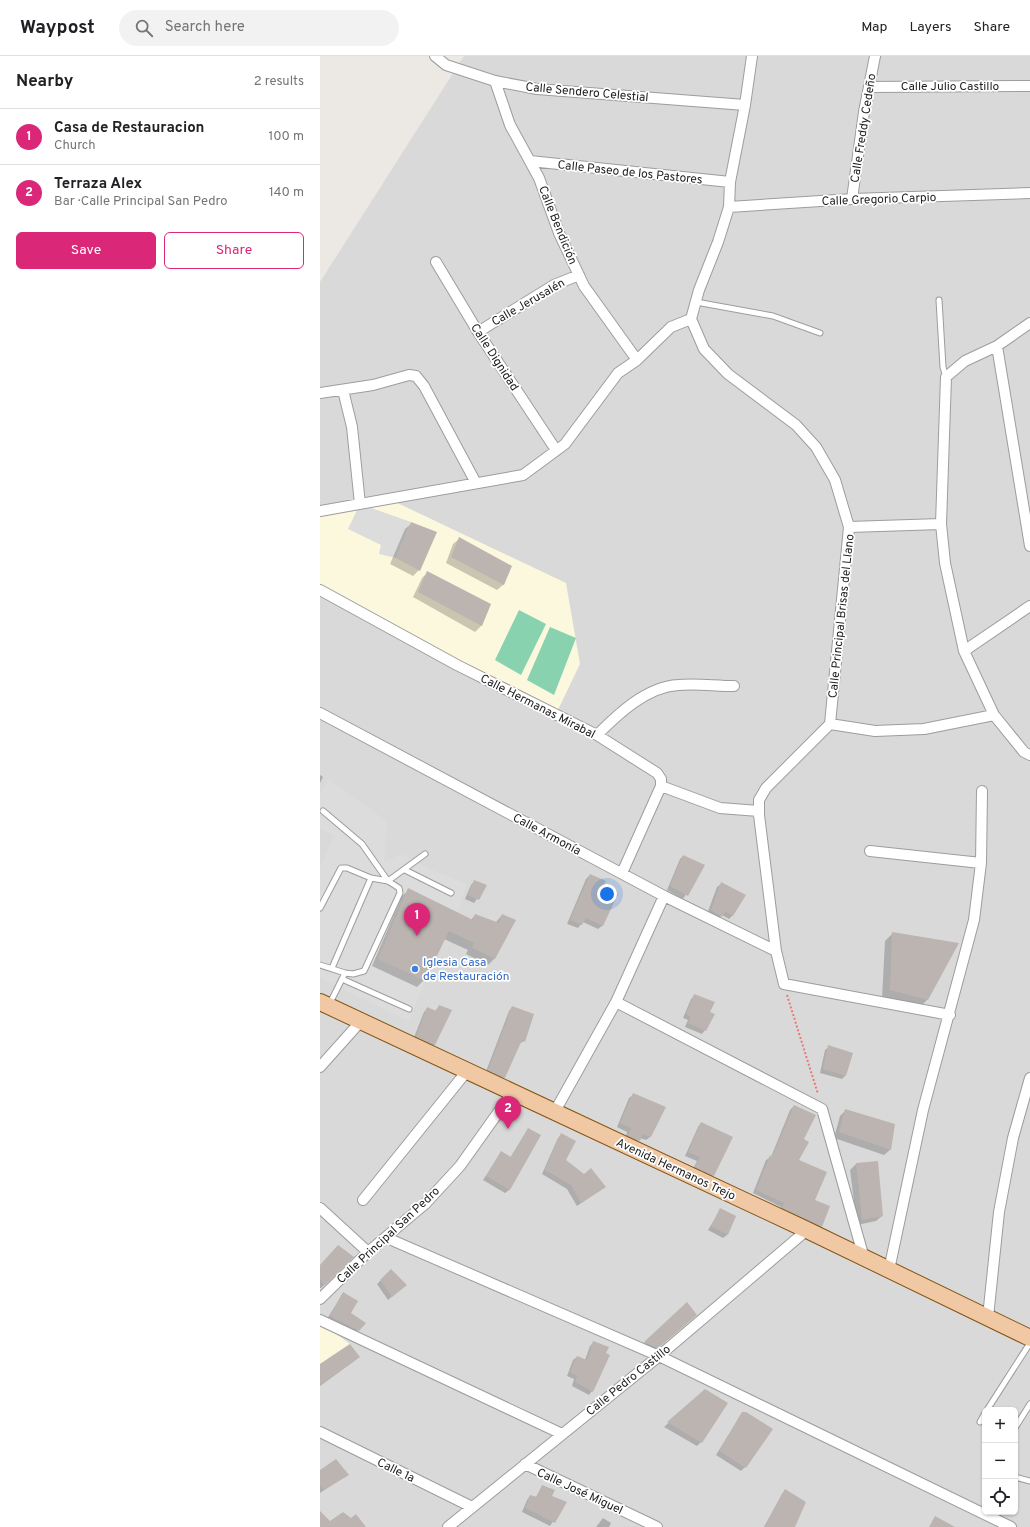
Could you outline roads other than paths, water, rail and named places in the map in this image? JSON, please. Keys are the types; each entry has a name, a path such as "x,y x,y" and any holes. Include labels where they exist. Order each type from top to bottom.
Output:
{"main road":[{"name":"Avenida Hermanos Trejo","path":"324,1004 362,1020 554,1113 807,1230 1030,1338"}],"street":[{"name":"Calle Sendero Celestial","path":"435,56 446,65 495,81 537,89 745,105"},
{"path":"320,511 523,475 565,444 618,373 637,360 671,327 691,319 729,207 730,182 745,105 752,56"},
{"name":"Calle Freddy Cedeño","path":"852,199 875,56"},
{"name":"Calle Bendición","path":"495,81 510,125 539,178 559,233 584,286 637,360"},
{"name":"Calle Julio Castillo","path":"869,87 1030,86"},
{"name":"Calle Paseo de los Pastores","path":"530,161 730,182"},
{"name":"Calle Gregorio Carpio","path":"729,207 852,199 1030,193"},
{"name":"Calle Dignidad","path":"436,262 478,332 556,450"},
{"name":"Calle Jerusalén","path":"478,332 554,285 579,275"},
{"name":"Calle Principal Brisas del Llano","path":"691,319 704,348 728,374 796,425 816,447 835,480 850,527 830,724"},
{"path":"1030,323 997,346 965,361 946,377 941,524 945,563 964,651 994,715 1024,752 1030,755"},
{"path":"997,346 1030,546"},
{"path":"320,393 373,386 410,375 416,376 424,386 476,483"},
{"path":"342,390 352,426 360,504"},
{"path":"850,527 941,524"},
{"name":"Calle Hermanas Mirabal","path":"320,590 457,665 597,735 657,773 661,779 661,786"},
{"path":"964,651 1030,606"},
{"path":"597,735 631,704 663,688 676,684 734,686"},
{"name":"Calle Armonía","path":"320,713 664,896 776,951"},
{"path":"950,1015 784,984 776,951 759,811 759,800 766,788 830,724 875,731 924,729 994,715"},
{"path":"622,873 661,786 720,808 759,811"},
{"path":"889,1270 923,1110 950,1015 974,920 981,863 982,791"},
{"path":"870,851 981,863"},
{"path":"554,1113 616,1002 664,896"},
{"path":"616,1002 822,1109 864,1258"},
{"path":"320,1067 362,1020"},
{"path":"364,1200 467,1071"},
{"path":"988,1317 999,1212 1013,1138 1030,1081"},
{"name":"Calle Principal San Pedro","path":"320,1299 368,1252 387,1238 425,1204 460,1166 512,1093"},
{"path":"320,1208 368,1252"},
{"name":"Calle Pedro Castillo","path":"448,1527 659,1356 807,1230"},
{"path":"387,1238 659,1356 1011,1527"},
{"path":"320,1320 562,1434"},
{"name":"Calle 1a","path":"320,1432 472,1507"},
{"name":"Calle José Miguel","path":"525,1464 657,1527"}],"lane":[{"path":"939,300 943,367 946,377"},
{"path":"696,302 773,316 820,333"},
{"path":"323,811 362,844 388,882"},
{"path":"388,882 425,854"},
{"path":"320,908 341,868 349,868 371,878 388,882 398,887 400,893 364,971 360,973 345,973 320,965"},
{"path":"405,870 451,893"},
{"path":"332,968 371,878"},
{"path":"324,1004 345,973"},
{"path":"342,979 410,1009"},
{"path":"989,1407 1030,1338"},
{"path":"1018,1423 1030,1404"},
{"path":"980,1422 982,1418"},
{"path":"1018,1478 1030,1481"}],"place":[{"name":"Casa de Restauracion","path":"417,936"},
{"name":"Iglesia Casa de Restauración","path":"415,969"},
{"name":"Terraza Alex","path":"508,1129"}]}
